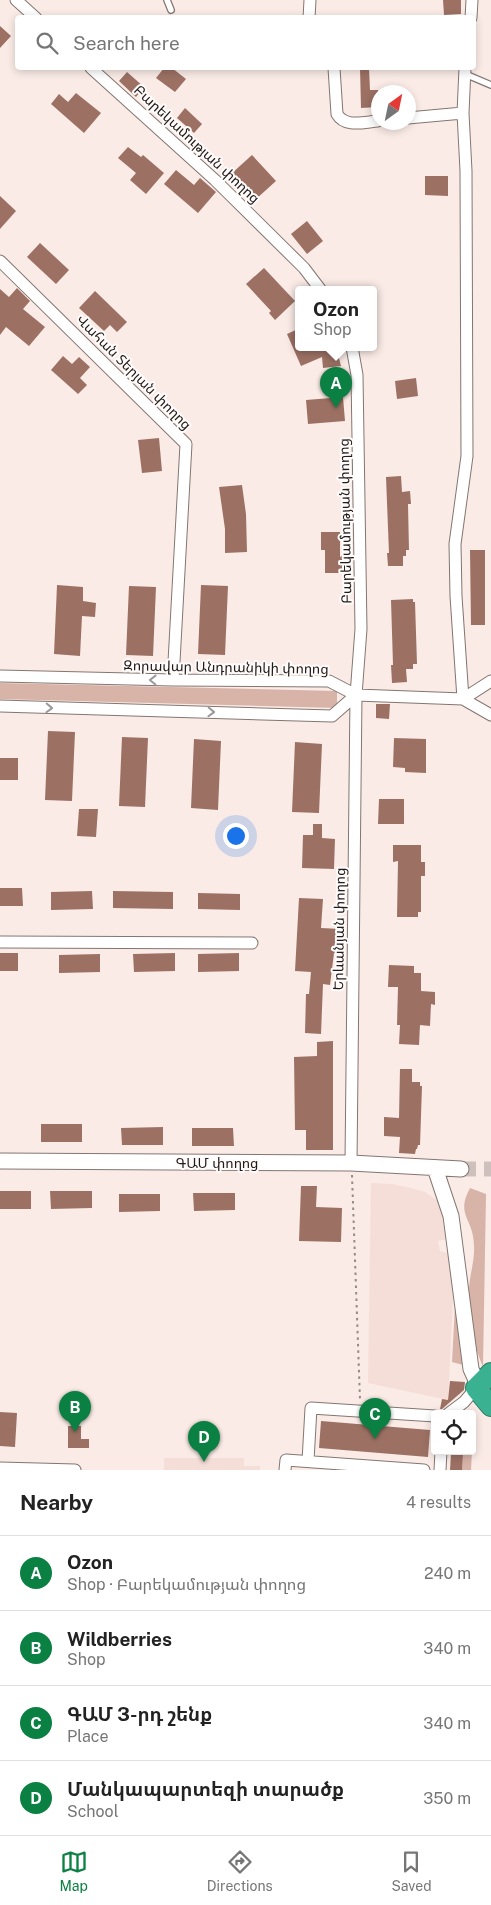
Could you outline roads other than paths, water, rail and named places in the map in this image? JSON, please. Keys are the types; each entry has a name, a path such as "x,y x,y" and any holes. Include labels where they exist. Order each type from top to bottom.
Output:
{"highway":[{"path":"491,1373 476,1388 491,1406"}],"street":[{"path":"16,0 33,15"},
{"path":"309,15 310,0"},
{"path":"471,15 472,0"},
{"name":"Բարեկամության փողոց","path":"93,70 215,180 304,268 318,286"},
{"path":"334,70 337,114 341,120 348,123 371,121"},
{"path":"463,700 456,596 455,544 467,456 466,171 463,114 465,71"},
{"path":"416,117 463,114"},
{"name":"Վահան Տերյան փողոց","path":"0,261 186,444 173,680"},
{"name":"Բարեկամության փողոց","path":"353,351 357,375 361,629 356,695"},
{"name":"Զորավար Անդրանիկի փողոց","path":"0,676 329,681 356,695"},
{"path":"463,700 491,681"},
{"path":"0,706 332,716 356,695 463,700 491,715"},
{"name":"Երևանյան փողոց","path":"351,1163 356,695"},
{"path":"0,942 252,943"},
{"name":"ԳԱՄ փողոց","path":"0,1161 351,1163 461,1169"},
{"path":"435,1168 451,1216 471,1369 476,1380 476,1388 464,1402 453,1410"},
{"path":"308,1461 311,1408 431,1416"},
{"path":"440,1470 442,1455"},
{"path":"285,1470 286,1460 308,1461 330,1467 424,1470"},
{"path":"0,1468 76,1470"}],"lane":[{"path":"167,0 171,10"},
{"path":"465,71 491,85"}],"tunnel":[{"path":"461,1169 491,1169"}],"place":[{"name":"Ozon","path":"336,408"},
{"name":"Wildberries","path":"75,1432"},
{"name":"ԳԱՄ 3-րդ շենք","path":"375,1439"},
{"name":"Մանկապարտեզի տարածք","path":"204,1462"}]}
